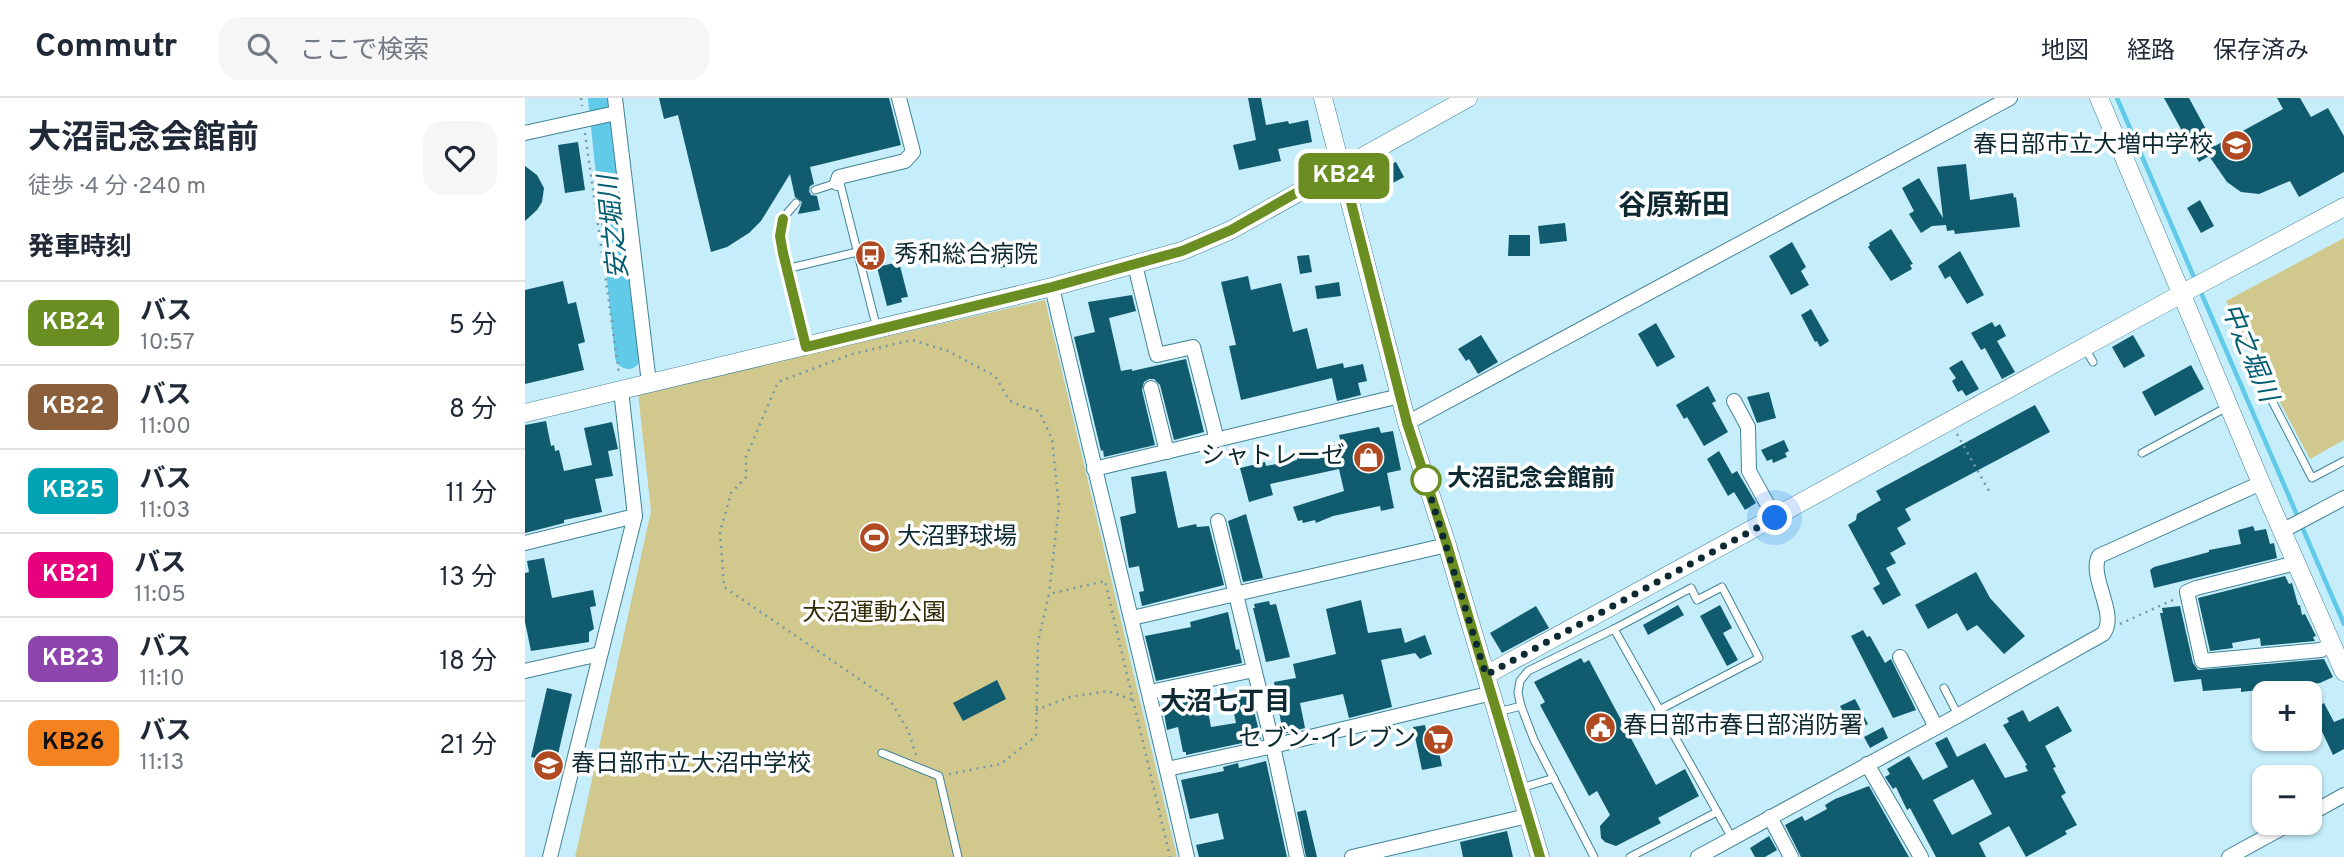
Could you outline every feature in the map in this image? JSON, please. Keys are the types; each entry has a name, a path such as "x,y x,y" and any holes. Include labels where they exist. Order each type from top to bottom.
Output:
{"street":[{"path":"837,183 839,177 905,161 911,157 913,152 899,98"},
{"path":"1323,98 1407,423 1447,545 1540,857"},
{"path":"525,413 1052,287 1182,251 1231,230 1468,98"},
{"path":"1407,423 2010,98"},
{"path":"2099,98 2261,483 2293,525 2296,563 2344,672"},
{"path":"525,133 583,120 616,105 649,383"},
{"path":"1486,675 1951,421 2055,368 2089,354 2183,293 2344,207"},
{"path":"1135,265 1157,355 1193,347 1217,440"},
{"path":"1052,287 1187,857"},
{"path":"1151,388 1167,452"},
{"path":"550,857 635,516 621,390"},
{"path":"1094,470 1400,396"},
{"path":"1734,401 1748,427 1749,471 1775,518"},
{"path":"1697,857 2103,634 2107,626 2097,565 2099,556 2261,483"},
{"path":"2293,525 2344,498"},
{"path":"525,543 635,516"},
{"path":"1218,521 1297,857"},
{"path":"1132,618 1447,545"},
{"path":"2296,563 2187,592 2202,661 2321,650 2332,644"},
{"path":"525,671 600,654"},
{"path":"1900,657 1937,727"},
{"path":"1150,692 1255,670"},
{"path":"1167,769 1492,693"},
{"path":"1867,764 1921,857"},
{"path":"2322,807 2344,795"},
{"path":"1352,857 1527,816"},
{"path":"1770,817 1791,857"},
{"path":"2229,857 2269,835"}],"lane":[{"path":"815,190 837,183 841,187 877,329"},
{"path":"796,203 783,219 780,236 806,347"},
{"path":"786,270 857,252"},
{"path":"2269,395 2312,478 2344,461"},
{"path":"2143,453 2229,405"},
{"path":"1594,857 1534,740 1521,706 1518,692 1520,681 1528,671 1692,588 1697,600 1722,587 1759,658 1659,710"},
{"path":"1613,629 1732,838"},
{"path":"1944,688 1959,715"},
{"path":"1497,712 1521,706"},
{"path":"882,753 939,776 958,857"},
{"path":"1519,788 1554,778"},
{"path":"1630,857 1717,812"}],"path":[{"path":"581,98 621,390"},
{"path":"917,757 908,730 890,700 724,587 720,532 731,493 746,478 746,457 778,382 852,354 912,340 948,351 995,376 1009,400 1039,411 1052,439 1059,506 1049,594 1038,642 1035,736 1001,765 939,776"},
{"path":"1951,421 1989,491"},
{"path":"1049,594 1105,581 1170,857"},
{"path":"2107,626 2118,624 2187,592"},
{"path":"1036,710 1070,698 1108,691 1133,700"}],"green space":[{"path":"2344,238 2344,440 2310,459 2226,301"},
{"name":"大沼運動公園","path":"1045,300 1177,857 575,857 651,511 638,393"}],"building":[{"path":"659,98 889,98 901,145 810,167 814,184 809,191 811,195 817,196 820,210 798,214 802,202 795,197 790,174 761,221 749,233 727,247 711,252 678,115 664,119"},
{"path":"1248,98 1261,98 1266,125 1308,120 1312,142 1278,149 1281,161 1239,170 1233,145 1256,140"},
{"path":"2164,98 2189,98 2215,146 2283,109 2277,98 2300,98 2311,117 2328,108 2344,136 2344,172 2299,197 2290,181 2259,194 2241,192 2227,182 2209,156 2199,162"},
{"path":"578,142 585,190 565,193 558,145"},
{"path":"1396,162 1404,177 1374,193 1366,178"},
{"path":"1966,164 1970,200 2013,193 2014,198 2016,197 2020,227 1955,234 1954,230 1947,231 1946,225 1932,226 1921,233 1909,214 1914,211 1902,188 1919,178 1943,218 1937,167"},
{"path":"525,166 537,175 544,188 542,202 525,221"},
{"path":"2200,200 2214,226 2201,233 2187,208"},
{"path":"1565,223 1567,241 1540,244 1538,226"},
{"path":"1891,229 1913,264 1910,265 1912,269 1891,281 1868,247 1869,243"},
{"path":"1509,235 1530,235 1530,256 1508,256"},
{"path":"1792,242 1806,267 1801,271 1809,285 1791,295 1769,256"},
{"path":"1022,243 1026,262 1000,268 996,248"},
{"path":"1960,251 1984,295 1967,304 1950,276 1945,279 1938,266"},
{"path":"1309,255 1312,272 1300,274 1297,256"},
{"path":"899,262 908,297 901,298 902,302 887,306 877,267"},
{"path":"1248,276 1251,290 1281,283 1293,332 1307,328 1317,369 1343,363 1344,368 1363,364 1367,381 1358,383 1361,395 1337,401 1332,378 1241,400 1229,346 1236,345 1221,282"},
{"path":"563,281 568,304 576,302 585,342 578,344 584,370 525,384 525,290"},
{"path":"1339,282 1341,296 1317,299 1315,286"},
{"path":"1132,295 1136,311 1109,318 1121,371 1186,359 1204,432 1174,440 1160,385 1154,379 1149,379 1144,382 1142,390 1155,445 1104,457 1074,337 1095,332 1088,302"},
{"path":"1811,309 1829,341 1820,347 1801,315"},
{"path":"1992,322 1995,327 2000,324 2006,336 1997,341 2015,372 2002,379 1985,348 1981,350 1971,333"},
{"path":"1656,323 1675,357 1657,367 1638,334"},
{"path":"1481,335 1498,362 1478,374 1469,359 1466,361 1458,349"},
{"path":"2133,335 2145,356 2124,368 2112,347"},
{"path":"1962,360 1979,389 1966,396 1962,390 1958,392 1952,381 1956,378 1949,368"},
{"path":"2191,365 2204,389 2155,416 2142,392"},
{"path":"1708,386 1716,401 1712,403 1728,432 1704,446 1687,417 1684,419 1676,405"},
{"path":"1769,392 1776,418 1757,423 1747,397"},
{"path":"2035,405 2050,432 1905,509 1911,520 1897,528 1906,544 1890,553 1896,563 1886,568 1901,595 1883,605 1873,588 1880,584 1848,525 1856,520 1857,514 1881,500 1876,491"},
{"path":"546,421 551,446 554,445 555,451 559,450 564,471 592,465 584,428 612,422 618,449 608,451 613,476 595,479 602,512 564,520 564,523 525,533 525,425"},
{"path":"1379,427 1381,433 1393,431 1401,470 1387,473 1394,508 1381,511 1380,506 1333,516 1316,523 1315,520 1303,523 1302,520 1298,521 1293,507 1344,491 1339,469 1270,484 1273,495 1249,502 1240,468 1265,462 1266,466 1297,460 1297,456 1335,448 1334,444 1341,443 1339,435"},
{"path":"1784,440 1789,451 1785,453 1787,457 1773,463 1772,459 1767,461 1761,450"},
{"path":"1719,451 1732,474 1737,471 1756,503 1745,510 1734,492 1728,496 1707,459"},
{"path":"1166,471 1178,528 1196,524 1197,527 1209,526 1224,585 1142,606 1139,592 1144,591 1139,566 1129,568 1120,517 1136,513 1131,477"},
{"path":"1246,514 1263,578 1243,582 1228,521"},
{"path":"2253,526 2255,531 2266,529 2270,544 2274,543 2277,558 2154,588 2150,570 2154,567 2209,550 2241,544 2238,530"},
{"path":"544,558 552,598 593,590 596,606 590,607 594,629 589,632 589,642 531,651 525,622 525,573 529,572 527,561"},
{"path":"1976,572 1990,598 2025,636 2004,654 1977,625 1967,631 1957,613 1928,629 1915,605"},
{"path":"2285,576 2289,584 2292,583 2302,615 2305,614 2316,636 2313,637 2315,641 2261,646 2260,638 2232,643 2233,648 2210,651 2198,598"},
{"path":"1361,600 1368,633 1401,628 1405,643 1425,635 1432,654 1420,659 1415,653 1381,660 1392,707 1349,718 1343,694 1300,703 1305,728 1283,734 1274,682 1296,678 1293,664 1336,654 1326,609"},
{"path":"1269,601 1270,605 1276,604 1290,657 1266,662 1253,608 1254,604"},
{"path":"1678,605 1684,615 1648,635 1643,625"},
{"path":"1720,605 1732,628 1723,633 1738,660 1727,666 1700,616"},
{"path":"1536,606 1549,628 1502,653 1490,633"},
{"path":"2180,606 2193,663 2198,670 2324,659 2333,677 2322,682 2252,681 2252,691 2241,692 2241,688 2203,691 2201,679 2174,682 2160,613 2163,613 2162,608"},
{"path":"1228,612 1236,650 1239,649 1242,663 1156,681 1145,636 1191,627 1190,622"},
{"path":"1863,630 1867,637 1870,636 1885,663 1891,659 1916,710 1893,718 1851,636"},
{"path":"1581,658 1584,663 1589,660 1656,785 1685,769 1699,796 1658,818 1661,823 1616,846 1601,838 1600,826 1610,815 1597,791 1589,796 1540,705 1545,702 1534,682"},
{"path":"997,680 1006,699 963,721 953,703"},
{"path":"547,688 572,694 556,763 531,757"},
{"path":"1249,691 1261,739 1186,755 1178,727 1167,730 1164,713 1172,709 1172,705 1187,702 1186,694 1197,692 1198,696 1205,695 1211,727 1236,723 1230,695"},
{"path":"1855,699 1868,724 1854,732 1840,706"},
{"path":"2324,703 2334,722 2344,718 2344,749 2333,755 2322,731"},
{"path":"2058,706 2072,731 2045,746 2066,793 2061,796 2077,825 2065,831 2067,834 2026,857 2009,826 1979,843 1986,857 1936,857 1910,808 1907,810 1896,787 1893,789 1885,777 1890,774 1887,769 1909,756 1923,780 1948,767 1935,743 1947,737 1957,757 1985,743 2005,778 2028,771 2003,725 2009,722 2007,718 2023,710 2029,722","holes":["1973,779 1992,814 1952,835 1933,800"]},
{"path":"1425,725 1426,730 1434,728 1442,766 1422,770 1413,727"},
{"path":"1883,727 1888,738 1870,748 1864,737"},
{"path":"1266,761 1287,857 1199,857 1196,845 1224,839 1218,813 1190,819 1181,780 1224,771 1223,767 1238,763 1239,768"},
{"path":"1869,786 1909,857 1801,857 1785,825 1802,816 1805,821 1827,809 1825,805 1835,799"},
{"path":"1306,810 1317,857 1306,857 1297,812"},
{"path":"1507,831 1513,857 1463,857 1460,842"},
{"path":"1769,836 1777,850 1765,857 1755,857 1750,848"}],"waterway":[{"name":"安之堀川","path":"601,98 628,356"},
{"name":"中之堀川","path":"2117,98 2196,282"},
{"name":"中之堀川","path":"2200,290 2344,624"}],"bus line":[{"name":"KB24","path":"783,219 780,236 786,270 806,347 1052,287 1182,251 1231,230 1342,167 1407,423 1447,545 1540,857"}],"place":[{"name":"春日部市立大増中学校","path":"2236,146"},
{"name":"秀和総合病院","path":"871,256"},
{"name":"シャトレーゼ","path":"1368,457"},
{"name":"大沼記念会館前","path":"1426,480"},
{"name":"大沼野球場","path":"874,538"},
{"name":"春日部市春日部消防署","path":"1600,727"},
{"name":"セブン-イレブン","path":"1439,740"},
{"name":"春日部市立大沼中学校","path":"548,765"}],"district":[{"name":"谷原新田","path":"1674,207"},
{"name":"大沼七丁目","path":"1225,703"}],"route":[{"path":"1426,480 1423,472 1486,675 1496,672 1775,518"}]}
